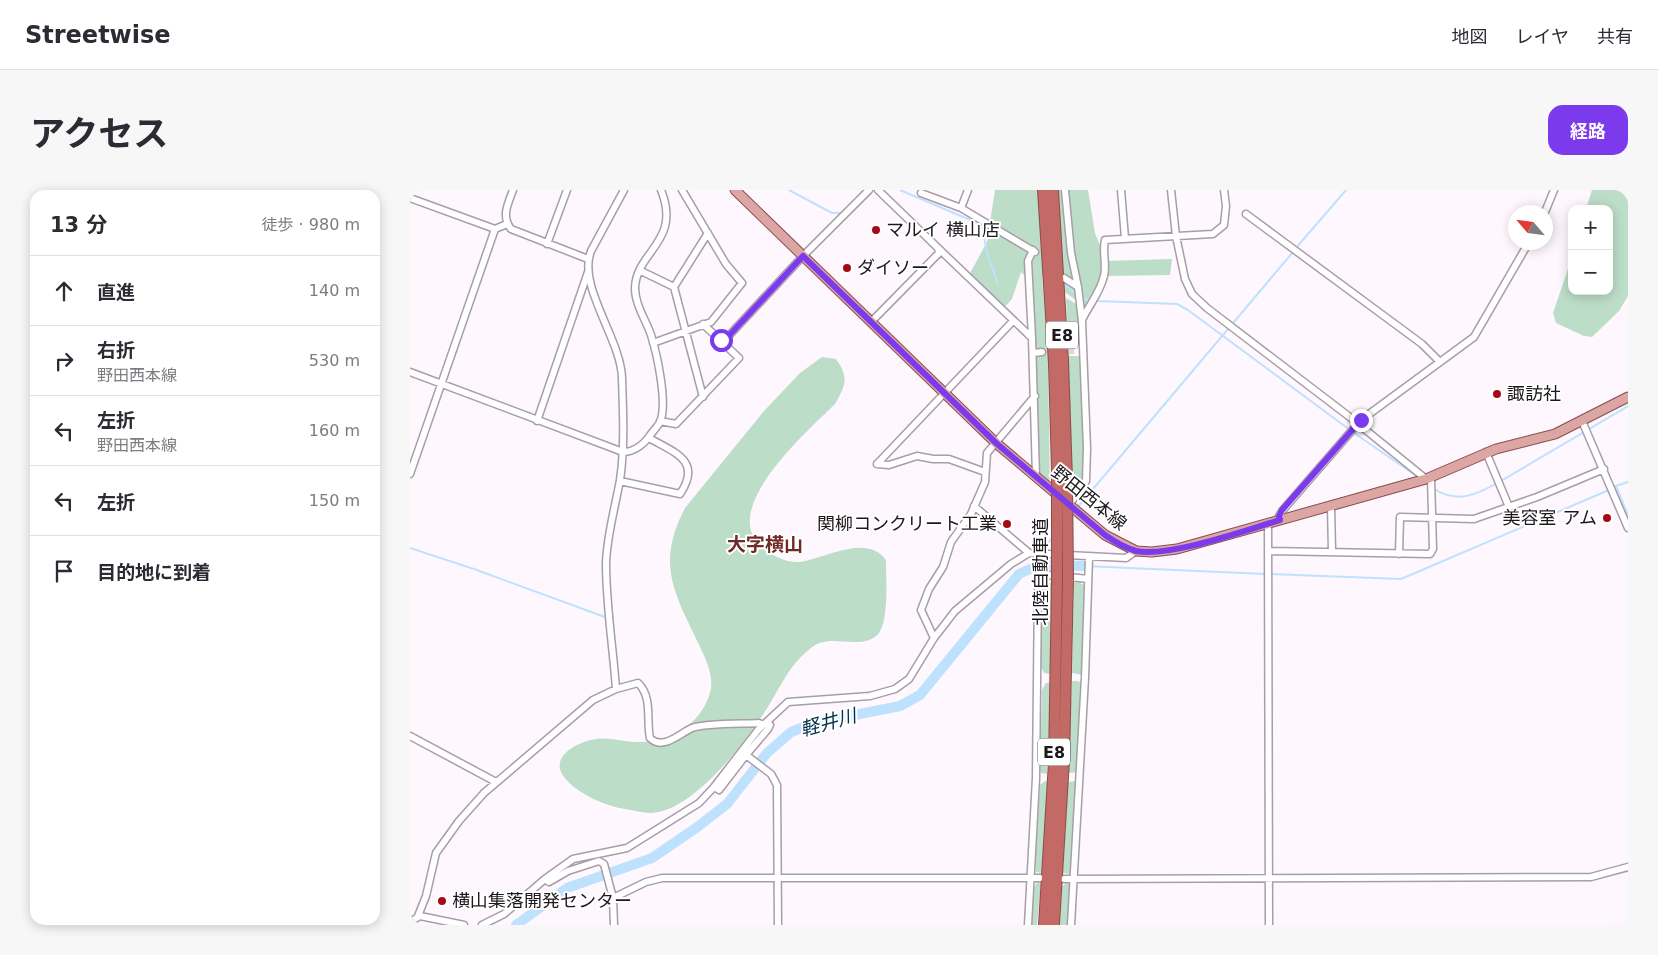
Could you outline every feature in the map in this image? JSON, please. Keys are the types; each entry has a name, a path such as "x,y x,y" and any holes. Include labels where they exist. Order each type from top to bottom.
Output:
{"highway":[{"name":"北陸自動車道","path":"1043,190 1054,363 1063,580 1064,760 1054,925"},
{"name":"北陸自動車道","path":"1044,925 1068,480 1053,190"}],"main road":[{"name":"野田西本線","path":"735,190 996,443 1112,540 1136,551 1167,551 1428,479 1486,452 1586,427 1628,397"}],"street":[{"path":"513,190 505,212 507,224 516,232 588,259"},
{"path":"547,244 567,190"},
{"path":"538,421 588,271 588,259 624,190"},
{"path":"410,372 624,452 634,449 649,438 660,421 663,408 661,385 653,343 635,286 641,270 659,240 667,218 661,190"},
{"path":"653,343 711,322 742,282 726,264 682,190"},
{"path":"723,342 803,256 869,190"},
{"path":"878,190 1032,338"},
{"path":"914,190 961,208 1034,251 1029,259 1034,352 1036,476"},
{"path":"961,208 968,190"},
{"path":"1065,190 1071,254 1080,299 1082,321 1087,476 1084,486 1068,505"},
{"path":"1121,190 1125,238"},
{"path":"1171,190 1176,236 1183,272 1192,294 1231,327 1428,479 1432,517 1431,553 1269,551"},
{"path":"1082,321 1100,287 1105,267 1105,240 1213,234 1224,225 1226,206 1224,190"},
{"path":"1548,205 1554,190"},
{"path":"410,198 495,230"},
{"path":"1246,214 1422,344 1440,362"},
{"path":"410,474 440,383 495,230 507,224"},
{"path":"674,287 708,233"},
{"path":"872,321 938,255 938,248"},
{"path":"1280,520 1279,516 1282,510 1357,424 1478,331 1524,250"},
{"path":"641,270 674,287 703,397"},
{"path":"588,271 620,361 624,452 606,563 616,688"},
{"path":"1064,278 1078,289"},
{"path":"985,472 949,459 917,456 889,465 877,464 1013,321"},
{"path":"660,421 676,424 739,358 703,324"},
{"path":"1074,351 1084,351"},
{"path":"1034,352 1042,352"},
{"path":"934,638 921,610 929,589 943,567 951,542 974,506 985,482 987,453 1035,396"},
{"path":"1586,427 1628,528"},
{"path":"620,480 680,494 688,478 688,468 683,457 649,438"},
{"path":"1486,452 1509,507"},
{"path":"1399,554 1400,517 1474,519 1604,469"},
{"path":"974,506 1029,553"},
{"path":"1331,506 1332,552"},
{"path":"1268,524 1269,925"},
{"path":"482,925 504,914 572,858 628,848 699,803 765,724 784,706 794,701 870,696 895,689 909,678 934,638 955,611 1011,564 1029,553 1089,560 1126,558 1136,551"},
{"path":"1071,925 1085,678 1089,560"},
{"path":"1028,925 1036,768 1038,587 1041,580 1050,575 1088,579"},
{"path":"410,922 418,916 426,896 436,853 459,820 496,782 593,700 616,688 638,683 640,685 649,710 649,734 653,741 667,742 696,726 759,723 770,726 748,757 719,790 714,787"},
{"path":"410,736 496,782"},
{"path":"748,757 771,774 777,785 778,925"},
{"path":"545,880 549,882 568,871 599,861 604,864 614,898 614,925"},
{"path":"1064,879 1591,877 1628,867"},
{"path":"614,898 656,879 1040,878"},
{"path":"418,916 464,925"}],"green space":[{"path":"995,190 1088,190 1095,233 1106,261 1172,259 1170,275 1104,276 1087,308 1042,276 1048,352 1050,489 1036,476 1029,280 1021,272 1012,299 1002,310 968,277 987,242"},
{"path":"1592,190 1628,190 1628,296 1619,311 1592,337 1584,336 1556,323 1553,313 1568,269 1568,295 1613,295 1613,205 1587,205"},
{"path":"1066,298 1078,305 1081,346 1068,346"},
{"path":"1068,356 1081,356 1084,476 1075,493 1076,478 1071,468"},
{"path":"822,357 836,359 840,365 844,376 842,391 835,404 789,451 758,492 751,512 751,531 762,547 775,556 790,561 800,562 857,548 868,548 878,552 886,560 886,608 879,633 867,641 830,641 821,643 805,653 788,673 757,724 731,757 700,789 683,801 667,810 651,813 617,807 592,798 569,783 564,777 560,769 560,762 568,751 589,740 606,739 648,742 671,736 691,723 705,705 711,688 710,672 677,598 672,581 670,565 671,548 676,529 685,508 764,411 800,373"},
{"path":"1078,582 1084,585 1083,675 1072,673 1074,583"},
{"path":"1046,583 1051,583 1050,674 1044,673 1040,665 1043,586"},
{"path":"1072,681 1078,681 1082,684 1078,772 1068,773"},
{"path":"1051,682 1047,774 1040,771 1042,690 1046,683"},
{"path":"1045,781 1048,782 1042,873 1036,872 1035,866 1040,785"},
{"path":"1075,781 1077,784 1071,874 1063,873 1068,782"},
{"path":"1037,882 1041,883 1037,925 1031,925 1034,888"},
{"path":"1066,883 1071,883 1070,925 1060,925 1062,887"}],"waterway":[{"path":"789,190 832,213 842,213"},
{"path":"850,205 864,190"},
{"path":"900,190 982,225 987,253 998,284"},
{"path":"1296,248 1346,190"},
{"path":"1077,508 1293,252"},
{"path":"1062,283 1076,293"},
{"path":"1080,296 1087,300 1098,301 1177,304 1188,310 1350,430"},
{"path":"1501,481 1628,406"},
{"path":"1354,433 1418,477"},
{"path":"1613,487 1628,482"},
{"path":"1436,490 1459,497 1474,494 1497,483"},
{"path":"1616,486 1628,515"},
{"path":"1270,574 1401,579 1609,490"},
{"path":"1042,551 1053,537"},
{"path":"410,548 474,569 605,617"},
{"path":"1038,565 1040,555"},
{"name":"軽井川","path":"516,925 567,888 652,858 696,828 727,804 767,753 791,732 814,723 900,706 920,695 1019,574 1038,565 1085,566"},
{"path":"1085,566 1265,574"}],"tunnel":[{"path":"1042,352 1074,351"}],"place":[{"name":"マルイ 横山店","path":"876,230"},
{"name":"ダイソー","path":"847,268"},
{"name":"諏訪社","path":"1497,394"},
{"name":"美容室 アム","path":"1607,518"},
{"name":"関柳コンクリート工業","path":"1007,524"},
{"name":"横山集落開発センター","path":"442,901"}],"district":[{"name":"大字横山","path":"765,544"}],"route":[{"path":"721,340 723,342 803,256 996,443 1105,535 1122,546 1136,551 1159,552 1177,549 1280,520 1279,516 1282,510 1361,420"}]}
